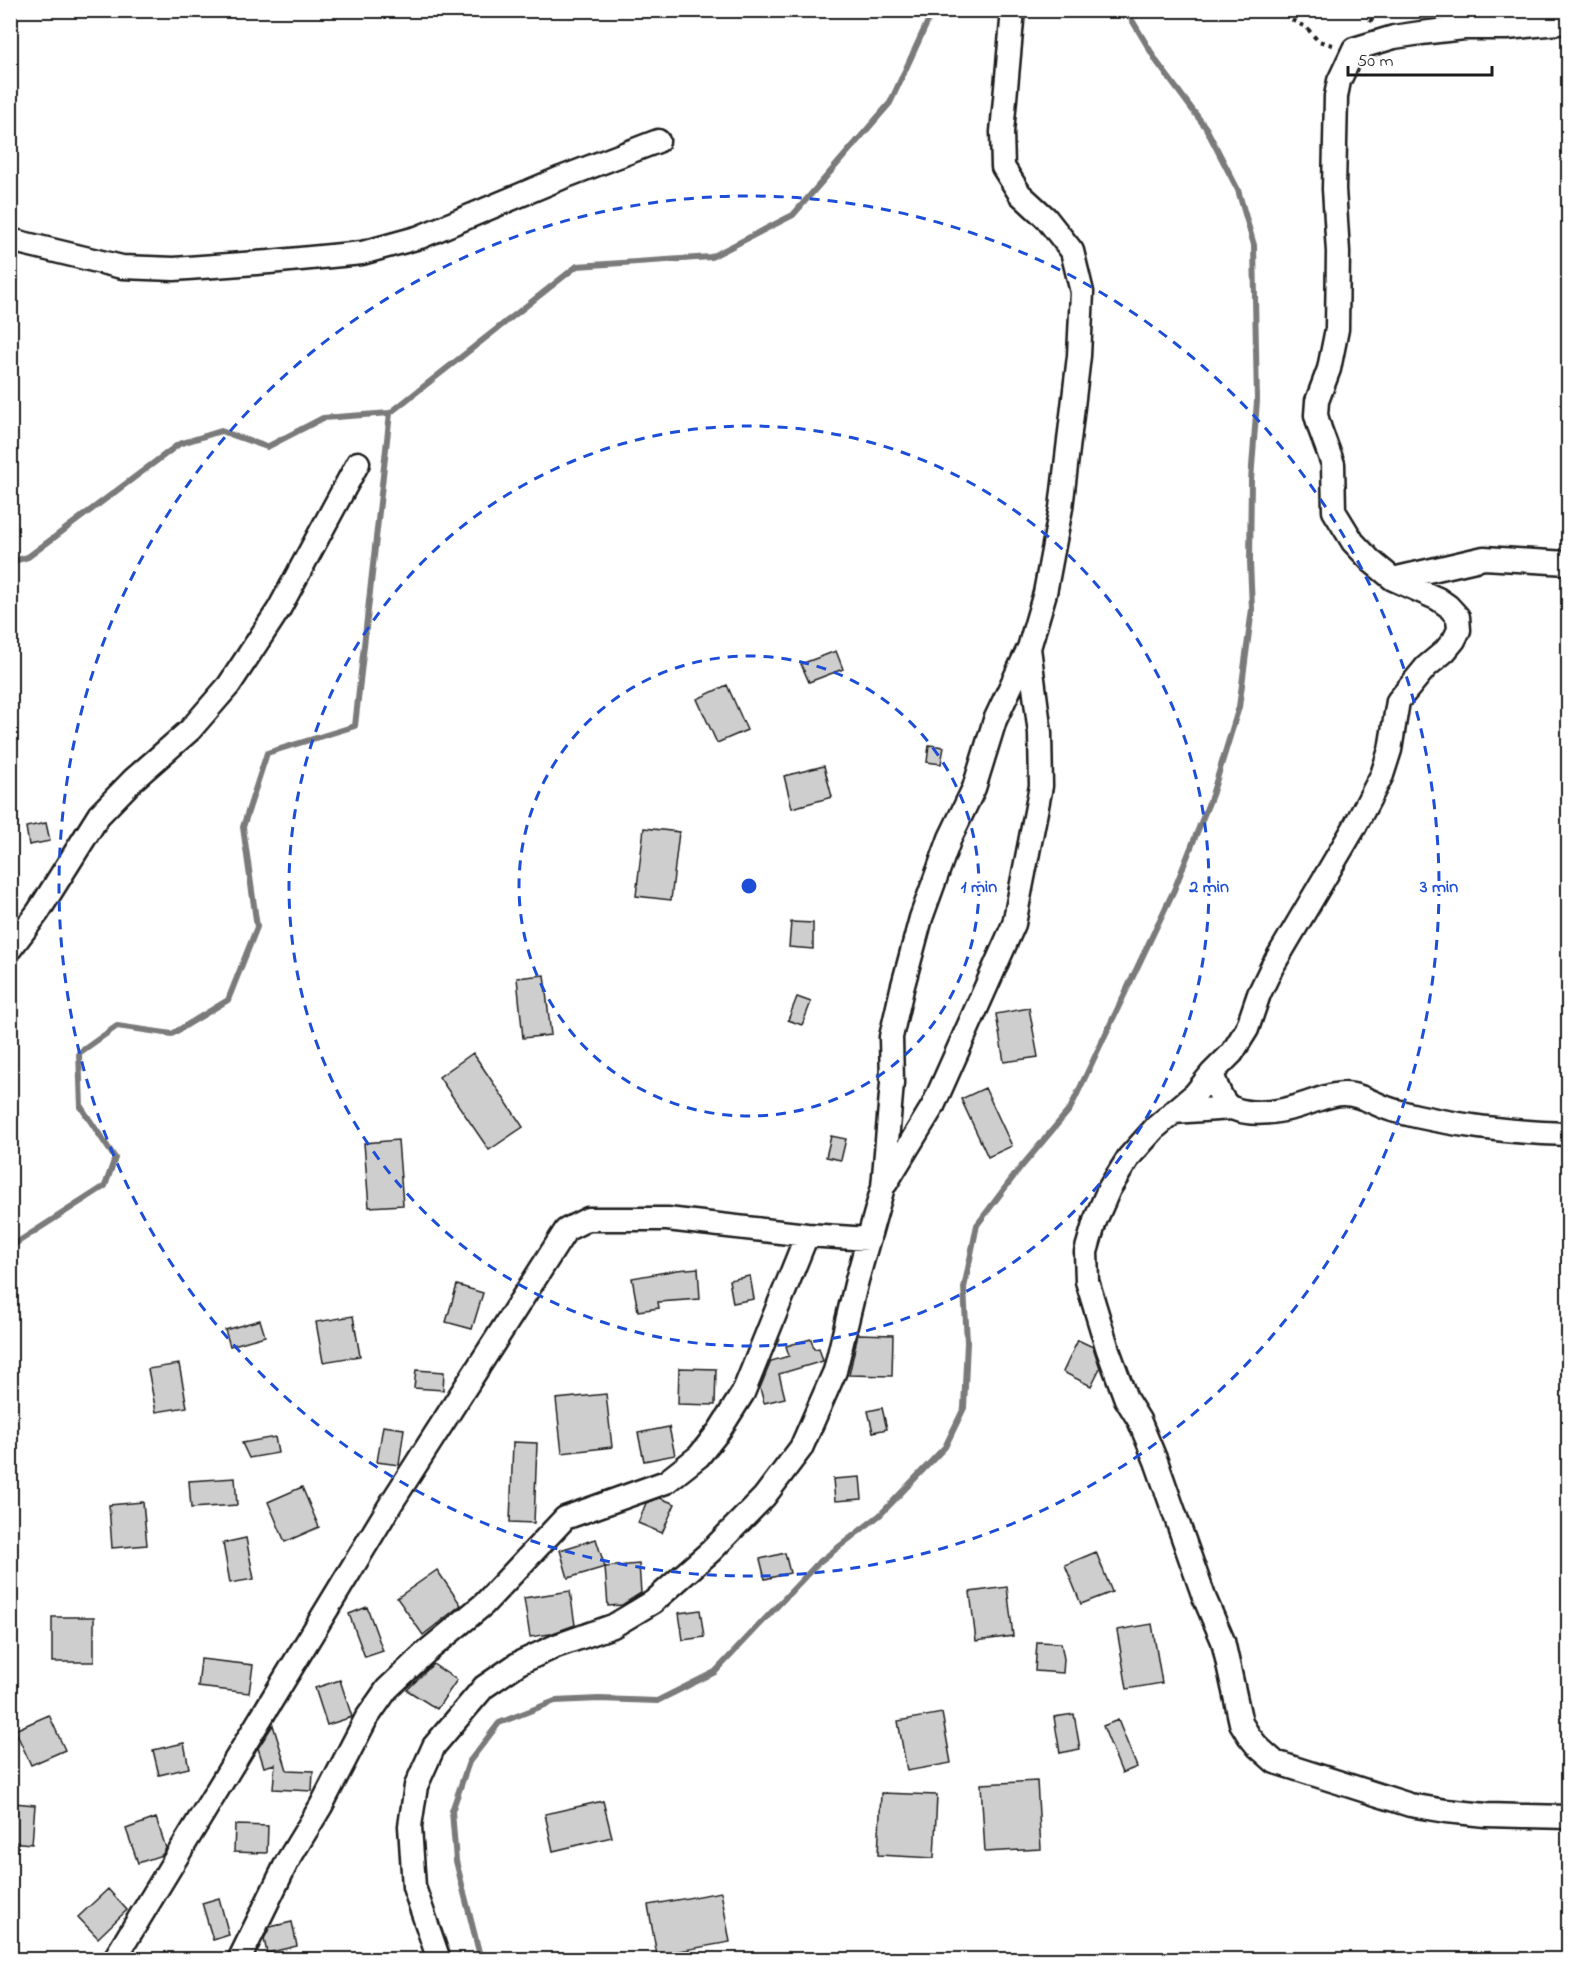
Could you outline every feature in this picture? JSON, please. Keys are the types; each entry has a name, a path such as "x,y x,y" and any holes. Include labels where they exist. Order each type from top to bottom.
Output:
{"street":[{"path":"439,1959 414,1887 410,1826 416,1785 434,1746 484,1687 519,1663 556,1646 613,1626 653,1602 711,1551 764,1497 801,1448 835,1371 883,1187 892,1083 891,1037 921,918 950,838 974,788 995,720 1029,648 1045,593 1061,508 1079,356 1082,292 1072,252 1046,218 1020,194 1003,167 1002,132 1013,10"},
{"path":"1569,22 1507,28 1464,28 1394,37 1354,49 1339,81 1336,96 1334,189 1338,252 1337,320 1329,369 1317,401 1316,415 1333,464 1334,511 1353,542 1371,561 1393,579 1438,598 1458,617 1459,630 1445,651 1426,667 1398,701 1390,750 1382,775 1354,828 1272,968 1259,994 1247,1029 1232,1053 1195,1094 1173,1112 1129,1157 1109,1189 1095,1221 1086,1252 1087,1281 1108,1350 1126,1399 1139,1419 1156,1461 1204,1598 1223,1641 1241,1723 1253,1742 1275,1762 1410,1805 1486,1815 1569,1817"},
{"path":"10,240 122,267 174,269 362,253 420,237 561,178 658,141"},
{"path":"10,949 38,912 99,815 134,779 190,730 229,685 279,609 358,463"},
{"path":"1393,579 1484,558 1569,563"},
{"path":"883,1187 933,1106 1014,924 1041,786 1040,733 1029,648"},
{"path":"1212,1073 1225,1103 1232,1108"},
{"path":"1173,1112 1232,1108 1258,1113 1273,1112 1307,1104 1328,1096 1345,1094 1368,1099 1393,1111 1464,1124 1547,1134 1569,1134"},
{"path":"114,1959 392,1502 566,1230 588,1219 667,1219 807,1235 869,1239"},
{"path":"239,1959 287,1862 321,1806 366,1719 387,1689 426,1652 484,1604 565,1518 666,1482 699,1456 719,1431 743,1393 807,1235"}],"path":[{"path":"1292,20 1307,28 1318,41 1354,49"}],"building":[{"path":"836,651 843,669 809,682 801,664"},
{"path":"727,685 747,730 717,743 697,699"},
{"path":"929,745 944,747 941,764 927,762"},
{"path":"824,766 832,797 792,808 784,776"},
{"path":"46,823 50,841 29,845 26,827"},
{"path":"644,828 679,832 671,900 636,896"},
{"path":"791,922 813,923 813,949 789,947"},
{"path":"544,975 551,1035 523,1038 517,978"},
{"path":"797,997 811,1002 802,1025 788,1020"},
{"path":"1029,1008 1038,1057 1004,1062 996,1014"},
{"path":"473,1053 523,1127 489,1150 439,1077"},
{"path":"985,1088 1012,1146 988,1157 961,1099"},
{"path":"831,1136 846,1139 841,1160 826,1157"},
{"path":"398,1140 403,1205 369,1207 364,1143"},
{"path":"698,1268 700,1299 658,1302 659,1308 638,1311 632,1278"},
{"path":"750,1276 754,1299 733,1303 729,1280"},
{"path":"457,1285 483,1293 472,1329 446,1322"},
{"path":"353,1316 360,1356 323,1362 316,1322"},
{"path":"260,1320 265,1336 230,1346 225,1330"},
{"path":"858,1334 893,1335 892,1376 849,1375"},
{"path":"811,1339 814,1349 819,1348 823,1361 779,1374 785,1398 764,1403 760,1388 771,1361 789,1356 786,1346"},
{"path":"1078,1340 1093,1347 1100,1368 1091,1386 1063,1372"},
{"path":"179,1364 187,1407 156,1412 148,1369"},
{"path":"679,1368 716,1369 715,1405 678,1404"},
{"path":"416,1370 444,1372 443,1390 414,1388"},
{"path":"606,1394 612,1447 562,1453 556,1399"},
{"path":"882,1408 887,1429 873,1432 868,1411"},
{"path":"383,1426 404,1429 399,1465 377,1462"},
{"path":"669,1427 675,1455 644,1461 638,1433"},
{"path":"275,1437 278,1453 249,1458 242,1443"},
{"path":"513,1442 537,1443 534,1523 510,1522"},
{"path":"860,1477 862,1499 835,1501 833,1479"},
{"path":"235,1478 237,1505 191,1508 189,1481"},
{"path":"302,1487 319,1527 285,1542 268,1502"},
{"path":"660,1498 675,1504 662,1533 638,1523 646,1503"},
{"path":"143,1502 147,1545 112,1548 109,1505"},
{"path":"246,1538 254,1579 230,1583 223,1543"},
{"path":"596,1539 605,1567 568,1578 560,1550"},
{"path":"1096,1552 1112,1592 1081,1604 1065,1565"},
{"path":"785,1553 790,1573 765,1579 760,1559"},
{"path":"639,1564 641,1593 622,1605 608,1606 605,1567"},
{"path":"437,1570 461,1605 423,1635 397,1598"},
{"path":"1007,1587 1013,1636 976,1641 970,1592"},
{"path":"570,1591 575,1625 550,1634 530,1637 524,1598"},
{"path":"367,1607 383,1651 365,1657 349,1614"},
{"path":"700,1610 704,1637 683,1640 679,1613"},
{"path":"52,1617 94,1617 94,1662 52,1662"},
{"path":"1152,1624 1162,1683 1127,1689 1117,1630"},
{"path":"1037,1642 1061,1643 1064,1659 1063,1673 1035,1671"},
{"path":"201,1659 253,1665 249,1693 198,1687"},
{"path":"433,1664 457,1680 437,1709 407,1690"},
{"path":"340,1680 352,1717 327,1725 315,1688"},
{"path":"942,1713 951,1763 907,1771 898,1721"},
{"path":"1074,1714 1080,1749 1060,1753 1054,1717"},
{"path":"49,1715 65,1750 31,1765 15,1730"},
{"path":"1118,1720 1137,1767 1122,1773 1103,1726"},
{"path":"273,1725 287,1770 313,1771 312,1791 273,1789 275,1764 264,1767 258,1748"},
{"path":"184,1743 189,1768 159,1775 153,1750"},
{"path":"1037,1781 1041,1849 985,1852 981,1784"},
{"path":"881,1793 937,1795 934,1858 878,1855"},
{"path":"603,1801 612,1837 553,1851 545,1814"},
{"path":"14,1803 35,1805 32,1844 10,1842"},
{"path":"156,1818 166,1848 162,1855 138,1863 126,1829"},
{"path":"235,1825 268,1826 267,1853 234,1852"},
{"path":"108,1889 127,1910 98,1938 78,1917"},
{"path":"721,1892 730,1942 657,1955 648,1905"},
{"path":"219,1898 229,1935 213,1940 202,1903"},
{"path":"292,1922 297,1946 267,1953 264,1939 270,1927"}],"waterway":[{"path":"10,1247 105,1186 115,1158 81,1107 79,1053 117,1026 172,1034 228,1000 257,927 243,827 267,753 355,726 390,413 577,266 711,257 793,215 890,103 933,10"},
{"path":"481,1960 456,1861 452,1811 469,1762 499,1723 555,1701 599,1699 657,1701 715,1672 818,1563 880,1515 945,1447 964,1408 967,1342 964,1288 977,1225 1017,1172 1070,1109 1174,890 1212,795 1239,707 1252,609 1251,480 1257,401 1254,245 1238,190 1206,128 1157,62 1126,10"},
{"path":"10,562 28,557 179,444 221,431 267,447 323,418 390,413"}]}
